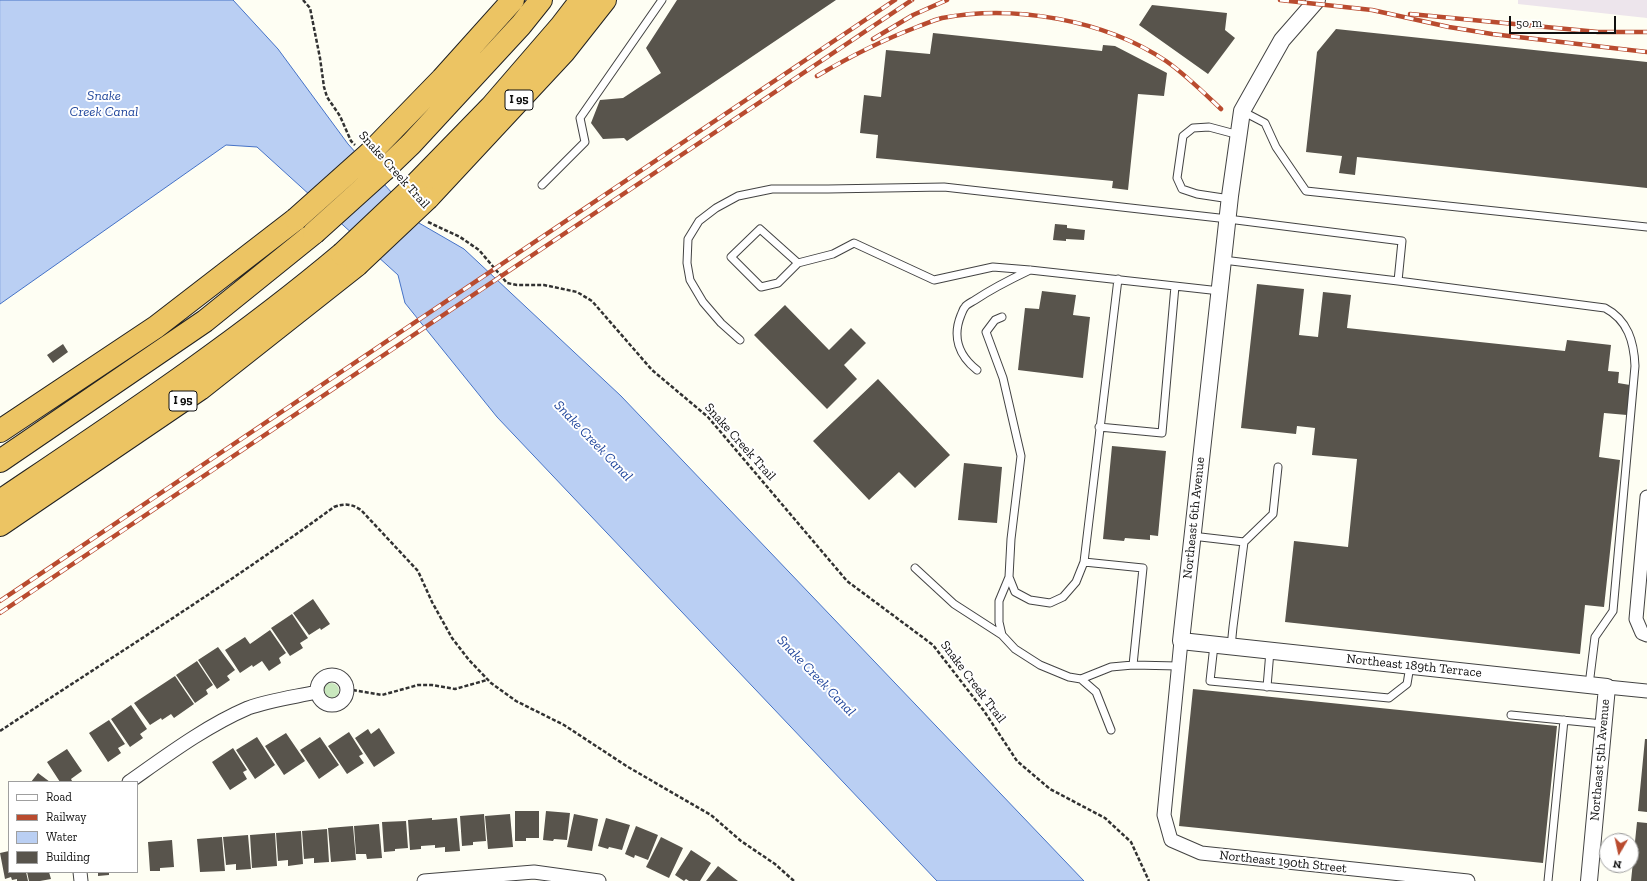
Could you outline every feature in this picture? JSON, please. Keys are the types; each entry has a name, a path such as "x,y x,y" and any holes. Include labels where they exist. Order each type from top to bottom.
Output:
{"highway":[{"path":"0,431 156,327 296,219 364,149 442,79 513,0"},
{"path":"0,461 205,321 314,233 417,138 521,25 541,0"},
{"path":"421,192 491,107 561,26 581,0"},
{"name":"I 95","path":"0,524 200,389 349,259 421,192 564,52 606,0"},
{"path":"0,501 195,368 303,287 349,259"}],"street":[{"path":"1230,197 1242,111 1282,40 1317,0"},
{"name":"Northeast 6th Avenue","path":"1171,840 1164,815 1178,666 1230,197"},
{"path":"1647,497 1636,619 1642,633 1647,635"},
{"name":"Northeast 189th Terrace","path":"1181,641 1647,691"},
{"path":"330,675 343,680 347,689 344,699 336,705 331,705 321,701 317,692 318,683 321,679 330,675"},
{"name":"Northeast 5th Avenue","path":"1589,881 1607,687"},
{"path":"130,781 200,733 248,708 317,692"},
{"name":"Northeast 190th Street","path":"1171,840 1201,853 1468,881"},
{"path":"424,881 534,872 599,881"}],"lane":[{"path":"542,186 585,142 580,118 662,0"},
{"path":"1242,111 1265,123 1276,147 1306,191 1647,227"},
{"path":"1230,197 1197,194 1182,189 1177,178 1183,136 1193,128 1209,127 1239,135"},
{"path":"740,340 721,323 703,302 690,280 686,251 688,239 699,221 716,208 738,196 772,189 944,187 1228,219 1402,241 1398,281"},
{"path":"798,262 760,229 731,257 761,287 778,283 798,262 833,254 854,243 934,280 993,267 1118,279 1220,291"},
{"path":"1223,260 1605,308 1614,312 1621,319 1634,350 1635,366 1613,610 1595,637 1589,685"},
{"path":"977,370 962,355 956,334 965,306 993,288 1030,270"},
{"path":"1009,577 1015,592 1030,600 1050,603 1063,597 1076,582 1084,562 1099,427 1118,279"},
{"path":"1099,427 1162,433 1175,286"},
{"path":"1002,317 995,320 986,332 1003,378 1021,456 1011,539 1009,577 1000,602 998,622 1002,635"},
{"path":"1232,647 1233,627 1244,542 1273,514 1278,467"},
{"path":"1192,536 1244,542"},
{"path":"1084,562 1143,568 1134,665"},
{"path":"915,568 954,604 1002,635 1015,649 1040,665 1069,677 1081,679 1111,667 1134,665 1178,666"},
{"path":"1214,645 1210,681 1389,698 1407,684 1410,666"},
{"path":"1268,687 1270,651"},
{"path":"1081,679 1096,692 1111,730"},
{"path":"1511,715 1604,724"},
{"path":"1548,881 1564,720"}],"path":[{"name":"Snake Creek Trail","path":"303,0 310,8 327,97 340,116 351,141 364,149"},
{"name":"Snake Creek Trail","path":"424,219 429,223 460,237 479,250 507,283 544,285 577,292 592,301 652,370 708,417 847,581 933,644 984,711 1016,761 1050,789 1105,818 1131,842 1149,881"},
{"path":"0,731 214,591 334,507 342,504 353,505 361,510 418,571 432,602 452,638 468,660 487,680 516,701 564,725 628,767 711,815 741,841 775,864 794,881"},
{"path":"347,689 382,695 418,685 432,685 456,689 487,680"}],"shaded area":[{"path":"1518,0 1647,0 1647,18 1518,4"}],"green space":[{"path":"328,683 334,683 339,688 337,697 334,699 328,699 323,694 323,688"}],"water":[{"name":"Snake Creek Canal","path":"0,0 233,0 278,49 348,144 419,223 464,249 621,396 1084,881 937,881 497,417 405,303 398,275 257,147 226,145 0,304"}],"building":[{"path":"677,0 836,0 627,141 624,138 603,139 591,123 600,100 623,98 661,73 646,48"},
{"path":"1152,5 1227,13 1225,30 1235,38 1208,74 1139,25"},
{"path":"1336,29 1647,62 1647,188 1357,157 1355,175 1339,173 1342,156 1306,152 1317,52"},
{"path":"933,33 1102,51 1103,45 1115,46 1167,73 1164,96 1138,94 1128,190 1112,188 1113,181 876,158 878,135 860,133 864,95 881,97 886,50 930,54"},
{"path":"1055,224 1067,225 1067,228 1085,230 1084,240 1053,240"},
{"path":"1257,284 1304,289 1299,335 1318,337 1323,292 1351,295 1347,328 1565,351 1567,340 1611,345 1608,371 1619,372 1618,383 1630,385 1627,415 1604,413 1599,457 1620,460 1604,607 1585,605 1580,654 1285,622 1294,541 1348,547 1357,459 1312,455 1315,428 1297,426 1296,434 1241,428"},
{"path":"1042,291 1076,295 1073,315 1090,317 1083,378 1018,370 1025,308 1039,309"},
{"path":"785,305 829,350 851,328 866,343 844,365 857,379 827,409 754,335"},
{"path":"63,344 68,352 53,363 47,355"},
{"path":"878,379 950,455 915,488 899,472 869,500 813,441"},
{"path":"1112,446 1166,451 1158,536 1150,535 1150,540 1125,538 1124,541 1103,539"},
{"path":"964,463 1002,467 997,523 958,520"},
{"path":"313,599 330,624 309,635 293,613"},
{"path":"292,614 308,638 300,643 303,648 290,656 271,628"},
{"path":"270,630 286,653 279,658 281,663 269,671 262,661 253,667 252,665 240,673 225,650 245,637 250,644"},
{"path":"218,647 235,670 227,676 230,680 217,689 198,660"},
{"path":"197,661 213,685 206,690 208,694 195,703 176,675"},
{"path":"175,676 194,704 174,718 171,714 150,725 134,703"},
{"path":"1193,689 1557,726 1543,863 1179,826"},
{"path":"131,705 147,729 140,734 143,738 130,747 111,719"},
{"path":"109,720 125,744 118,748 121,753 108,762 89,733"},
{"path":"379,728 395,753 374,767 355,738 368,729 371,734"},
{"path":"349,732 363,754 359,756 364,763 347,774 328,746"},
{"path":"286,733 305,761 284,775 265,746"},
{"path":"257,737 275,765 255,779 236,750"},
{"path":"320,737 339,765 319,779 300,750"},
{"path":"1645,739 1647,739 1647,812 1638,811"},
{"path":"233,748 247,770 243,772 247,779 230,790 212,762"},
{"path":"67,749 82,771 71,779 72,781 59,781 47,762"},
{"path":"38,773 49,781 32,781"},
{"path":"515,811 539,811 539,838 526,838 526,841 515,841"},
{"path":"546,811 570,813 567,840 543,840"},
{"path":"484,814 486,841 473,842 473,845 462,846 460,816"},
{"path":"510,814 513,847 488,849 485,816"},
{"path":"574,814 598,819 592,851 567,847"},
{"path":"432,818 432,820 457,818 460,851 445,852 445,847 435,848 435,845 421,846 421,849 410,850 408,820"},
{"path":"606,818 630,825 622,850 609,847 608,849 598,846"},
{"path":"406,821 408,848 384,852 382,822"},
{"path":"1637,822 1647,823 1647,881 1631,881 1632,873 1639,873 1639,833 1636,833"},
{"path":"379,824 382,858 367,859 366,854 356,854 354,826"},
{"path":"353,826 356,860 331,862 328,828"},
{"path":"636,826 658,835 648,860 635,855 634,858 625,854"},
{"path":"327,829 329,862 314,863 314,858 304,859 302,831"},
{"path":"301,831 303,864 288,866 288,860 278,861 276,833"},
{"path":"275,833 277,866 252,868 250,835"},
{"path":"248,835 251,869 236,870 236,864 226,865 223,837"},
{"path":"222,837 225,871 200,872 197,839"},
{"path":"661,837 683,848 669,878 646,867"},
{"path":"172,840 174,867 160,868 160,871 150,871 148,842"},
{"path":"691,850 711,863 700,881 689,881 686,879 684,881 675,875"},
{"path":"8,851 8,873 26,873 28,881 17,881 17,879 12,880 11,877 5,879 0,853"},
{"path":"718,866 738,881 706,881"},
{"path":"27,873 49,873 51,879 40,881 29,881"},
{"path":"98,873 109,873 109,875 98,876"}],"railway":[{"path":"0,601 895,0"},
{"path":"0,613 912,0"},
{"path":"873,39 913,15 947,0"},
{"path":"1280,0 1372,10 1449,27 1492,34 1647,52"},
{"path":"817,76 878,43 942,18 970,14 999,13 1028,15 1058,19 1087,26 1115,35 1142,47 1173,66 1221,109"},
{"path":"1410,14 1598,32 1647,32"}]}
